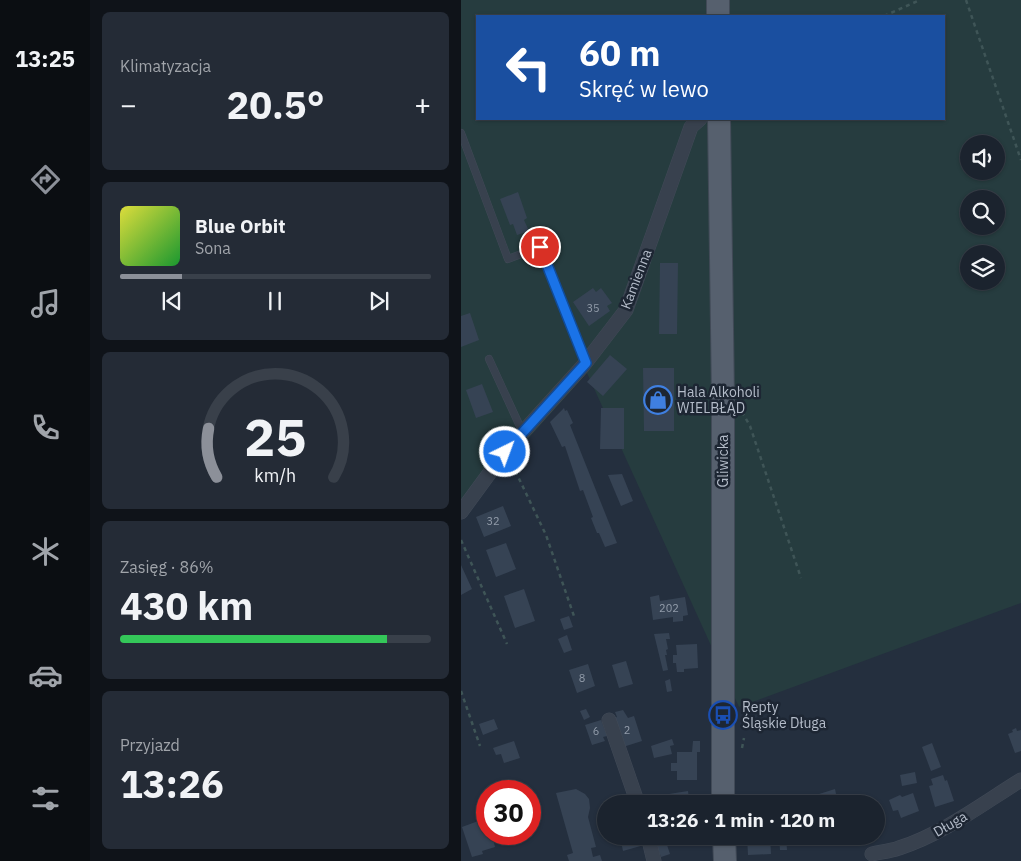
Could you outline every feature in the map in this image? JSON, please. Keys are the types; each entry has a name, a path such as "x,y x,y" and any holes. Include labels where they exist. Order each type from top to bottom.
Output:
{"main road":[{"path":"718,0 718,15"},
{"name":"Gliwicka","path":"719,120 723,398 723,795"},
{"path":"724,845 725,861"}],"street":[{"name":"Kamienna","path":"461,512 505,452 586,363 626,310 691,127 699,120"},
{"path":"609,720 635,795"},
{"name":"Długa","path":"872,854 898,849 926,837 948,826 1021,780"},
{"path":"650,845 654,861"}],"lane":[{"path":"461,133 508,259 540,247 586,363"},
{"path":"489,358 523,433"}],"path":[{"path":"886,15 920,0"},
{"path":"967,0 1021,160"},
{"path":"723,398 739,408 750,426 801,578"},
{"path":"505,452 517,472 546,535 575,619"},
{"path":"461,540 507,644"},
{"path":"461,692 480,746"}],"green space":[{"path":"461,0 1021,0 1021,603 739,707 587,373 475,498 461,519"}],"building":[{"path":"518,192 527,218 524,220 529,231 517,235 513,224 510,225 500,199"},
{"path":"660,263 678,263 677,334 659,334"},
{"path":"593,288 596,292 601,288 612,303 607,306 610,311 589,326 573,302"},
{"path":"470,313 479,340 461,347 461,316"},
{"path":"610,355 627,369 603,396 587,382"},
{"path":"643,368 674,368 674,431 644,431"},
{"path":"482,384 493,412 476,418 466,390"},
{"path":"564,408 565,411 567,410 573,423 570,425 617,543 605,547 599,533 597,533 591,518 593,517 583,490 580,491 565,446 562,447 550,422"},
{"path":"601,408 624,408 624,449 600,449"},
{"path":"622,474 633,501 621,506 608,475"},
{"path":"503,506 511,526 484,537 476,517"},
{"path":"506,543 516,569 496,577 486,550"},
{"path":"461,565 472,589 461,595"},
{"path":"524,589 535,621 515,628 504,596"},
{"path":"659,595 660,601 685,597 688,615 683,616 683,621 673,622 673,617 653,620 650,597"},
{"path":"569,616 573,627 564,630 560,619"},
{"path":"669,633 670,639 666,639 668,649 666,650 667,655 665,655 668,670 663,671 654,634"},
{"path":"567,635 572,650 564,653 558,639"},
{"path":"697,644 698,668 684,669 684,672 677,672 676,663 673,663 673,655 677,655 676,645"},
{"path":"626,661 633,684 619,688 612,665"},
{"path":"588,664 595,686 577,693 569,670"},
{"path":"670,679 672,691 667,692 665,681"},
{"path":"586,709 590,717 584,720 580,711"},
{"path":"623,710 628,718 634,716 642,741 623,747 613,718 617,717 615,712"},
{"path":"494,719 498,729 483,735 479,724"},
{"path":"601,720 607,736 603,737 605,741 592,745 585,725"},
{"path":"1016,728 1017,731 1021,730 1021,751 1015,753 1008,734"},
{"path":"672,739 674,745 670,746 672,754 654,758 651,746"},
{"path":"514,741 520,758 504,763 501,754 496,755 493,748"},
{"path":"693,741 700,741 700,752 697,752 697,780 677,780 677,771 671,771 671,763 677,763 677,752 692,752"},
{"path":"932,743 941,767 931,771 922,747"},
{"path":"915,772 917,783 902,786 900,775"},
{"path":"943,775 945,781 947,780 954,801 935,807 929,786 933,785 931,779"},
{"path":"576,789 585,794 589,799 588,817 596,847 591,848 593,857 600,855 602,861 569,861 567,855 573,853 556,793"},
{"path":"835,789 836,795 816,795"},
{"path":"688,791 688,795 669,795"},
{"path":"913,793 919,811 901,818 898,810 893,811 889,800 900,795 902,797"},
{"path":"476,822 476,845 495,845 495,847 482,851 483,854 472,857 462,827"},
{"path":"622,845 644,845 623,851"},
{"path":"657,845 667,845 670,854 661,857"},
{"path":"747,845 770,845 771,854 748,855"},
{"path":"780,845 787,845 787,850 780,850"}],"place":[{"name":"Hala Alkoholi WIELBŁĄD","path":"658,400"},
{"name":"Repty Śląskie Długa","path":"723,715"}],"route":[{"path":"505,452 586,363 540,247"}]}
